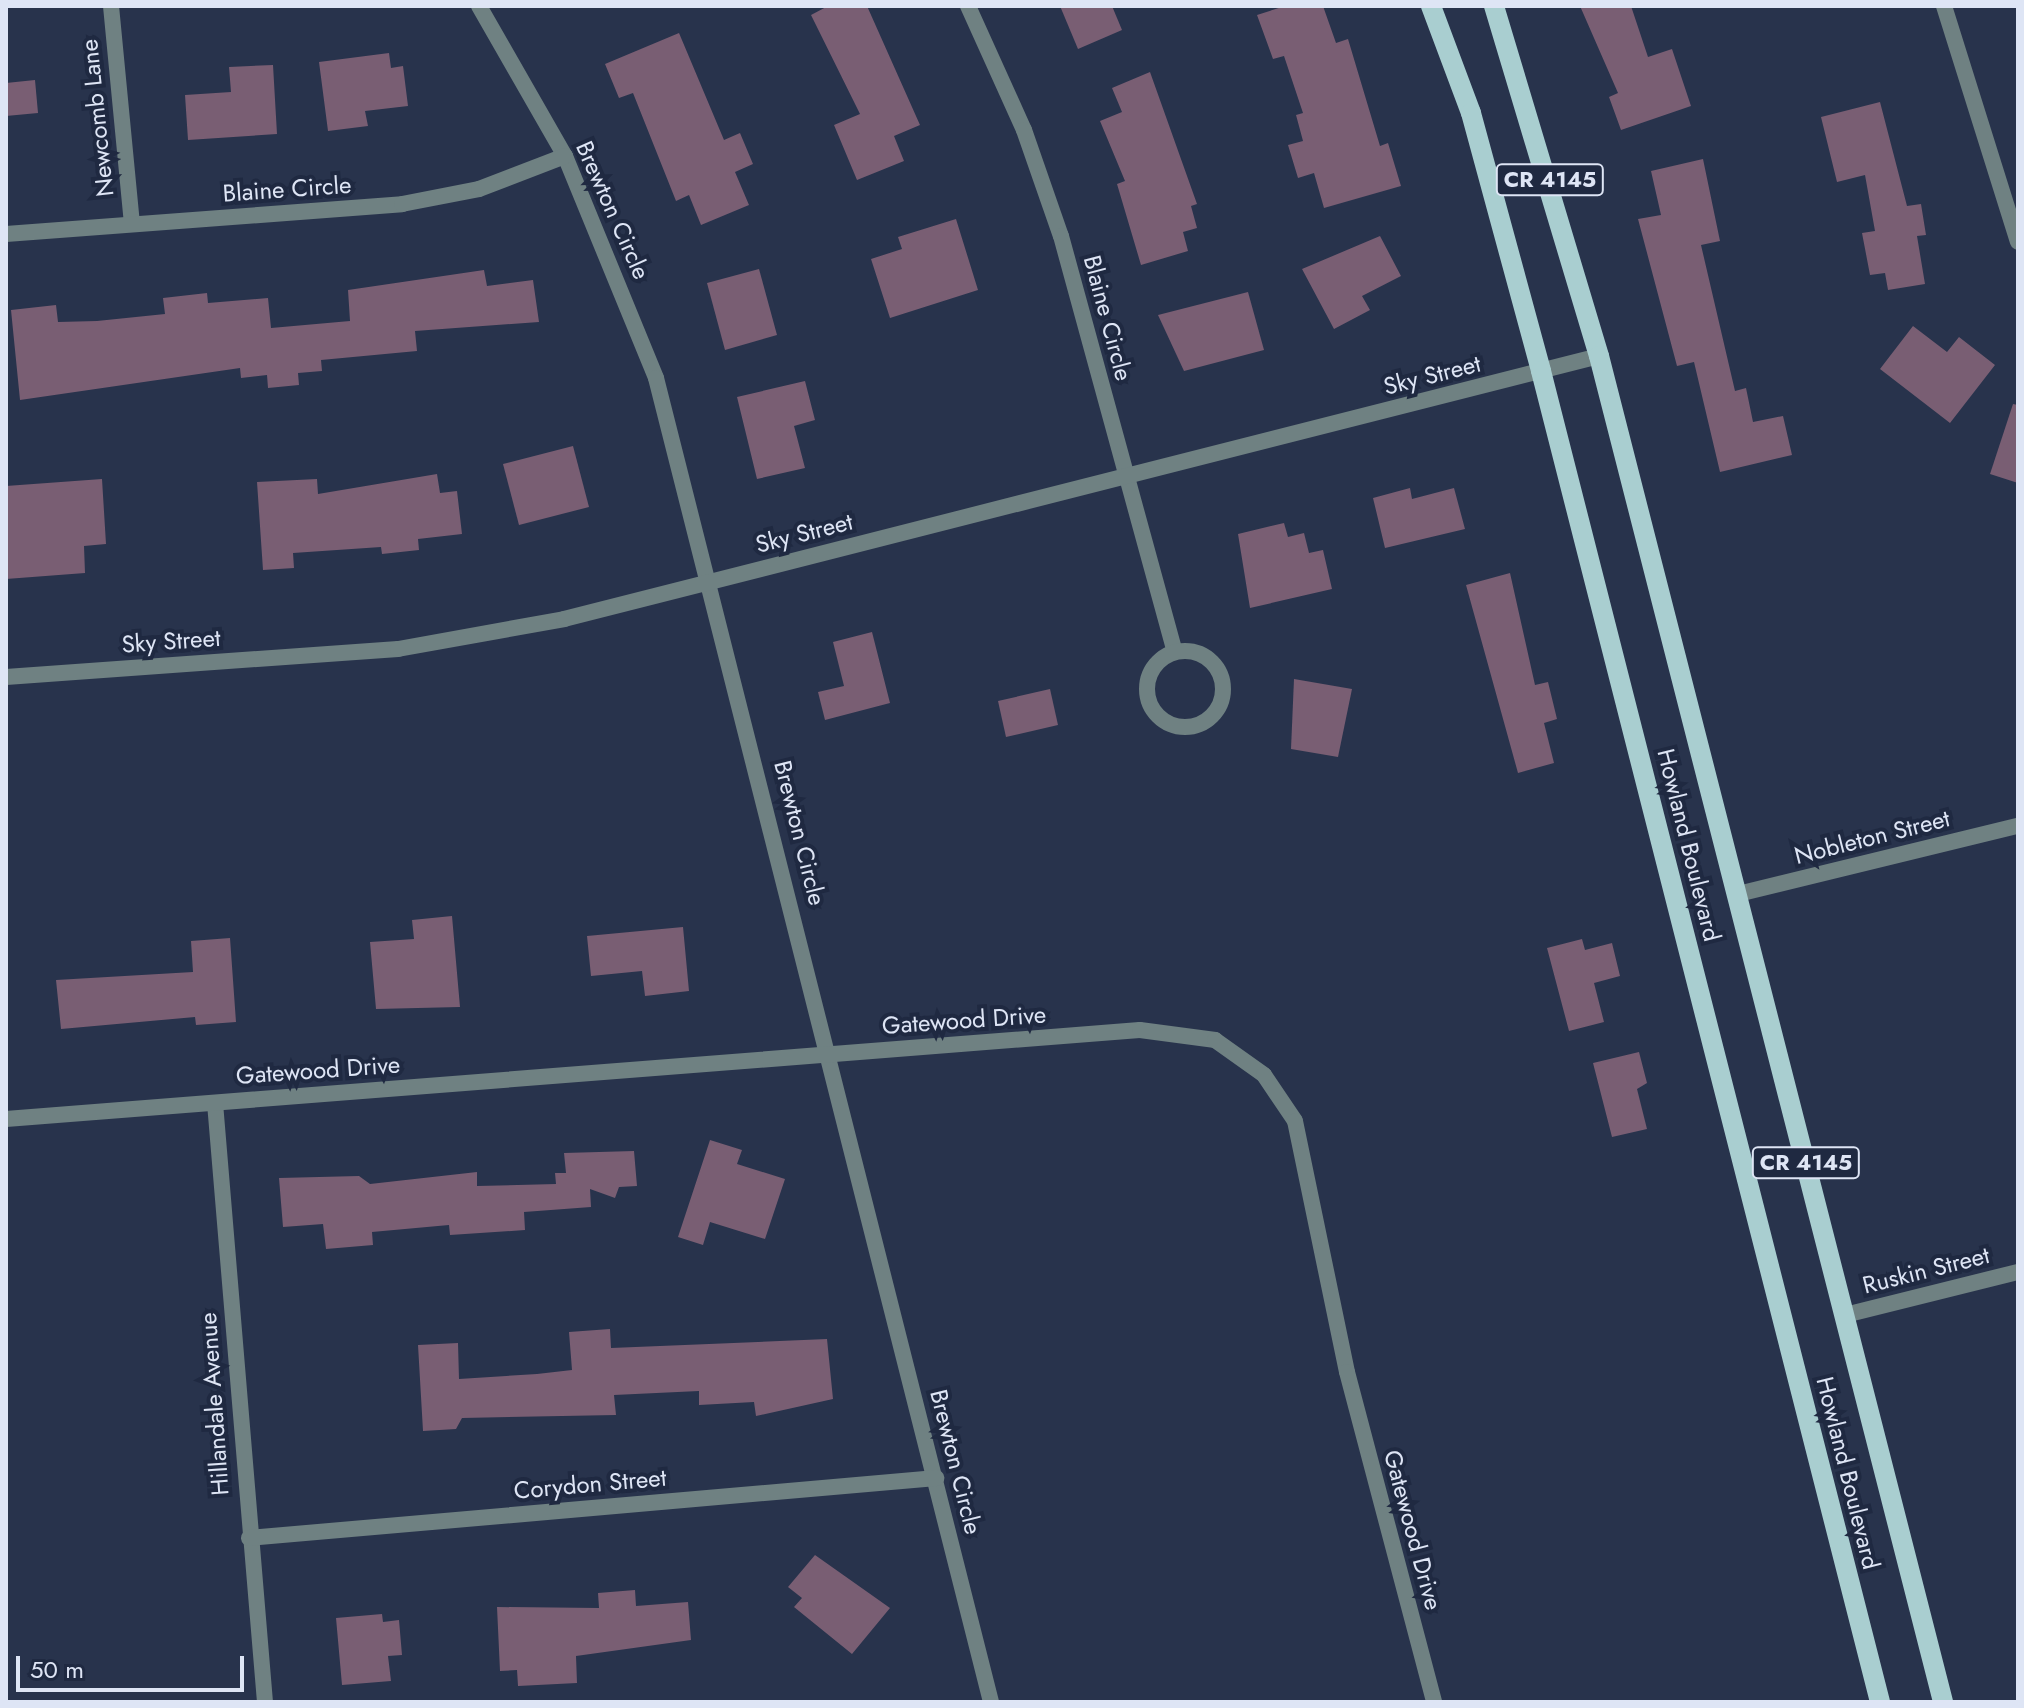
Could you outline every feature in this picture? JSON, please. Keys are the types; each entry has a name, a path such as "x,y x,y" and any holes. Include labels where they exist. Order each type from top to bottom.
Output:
{"main road":[{"name":"Howland Boulevard","path":"1431,6 1471,113 1541,371 1880,1702"},
{"name":"Howland Boulevard","path":"1494,6 1599,356 1943,1702"}],"street":[{"name":"Newcomb Lane","path":"111,6 132,224"},
{"name":"Brewton Circle","path":"479,6 565,156 656,378 712,581 991,1702"},
{"name":"Blaine Circle","path":"968,6 1024,130 1061,236 1175,652"},
{"path":"1944,6 2018,242"},
{"name":"Blaine Circle","path":"6,234 402,204 479,189 565,156"},
{"name":"Sky Street","path":"6,677 398,649 712,581 1599,356"},
{"path":"1175,652 1204,656 1222,678 1219,707 1196,725 1167,722 1148,700 1152,670 1175,652"},
{"name":"Nobleton Street","path":"1738,894 2018,826"},
{"name":"Gatewood Drive","path":"6,1119 1140,1030 1215,1040 1264,1075 1295,1121 1347,1372 1434,1702"},
{"name":"Hillandale Avenue","path":"215,1103 265,1702"},
{"name":"Ruskin Street","path":"1845,1315 2018,1272"},
{"name":"Corydon Street","path":"249,1538 936,1478"}],"building":[{"path":"828,6 867,6 920,125 894,136 904,161 857,180 834,125 860,114 811,15"},
{"path":"1060,6 1112,6 1122,30 1078,49"},
{"path":"1285,6 1323,6 1336,43 1348,39 1380,146 1388,143 1401,186 1324,208 1314,173 1298,178 1288,145 1303,141 1296,115 1303,113 1284,56 1273,59 1257,15"},
{"path":"1580,6 1631,6 1648,57 1672,49 1691,106 1621,130 1609,97 1618,93"},
{"path":"679,33 724,140 740,133 753,164 735,172 749,205 701,225 689,195 676,201 633,93 619,98 605,64"},
{"path":"389,53 391,68 403,66 408,106 365,111 368,126 328,131 319,62"},
{"path":"273,65 277,134 188,140 185,95 231,92 229,67"},
{"path":"1150,72 1197,204 1191,206 1197,228 1183,232 1188,251 1141,265 1117,184 1125,181 1100,121 1122,112 1112,88"},
{"path":"35,80 38,113 6,116 6,83"},
{"path":"1880,102 1907,206 1921,204 1926,235 1917,236 1925,284 1888,290 1885,273 1870,275 1862,233 1875,231 1865,175 1837,182 1821,117"},
{"path":"1703,159 1720,241 1701,245 1735,391 1746,388 1753,422 1783,416 1792,455 1720,472 1694,362 1677,366 1638,219 1661,215 1651,171"},
{"path":"956,219 978,290 890,318 871,259 902,249 898,237"},
{"path":"1380,236 1401,276 1362,296 1370,310 1334,329 1302,269"},
{"path":"759,269 777,335 725,350 707,283"},
{"path":"484,270 487,286 533,280 539,322 415,331 417,351 321,360 322,371 298,373 299,385 268,388 267,375 241,378 240,368 20,400 11,310 56,305 58,322 97,321 165,314 163,298 207,293 208,303 268,298 271,328 350,321 348,290"},
{"path":"1248,292 1264,350 1184,371 1158,315"},
{"path":"1913,326 1947,352 1959,337 1995,365 1950,423 1880,369"},
{"path":"805,381 815,420 794,426 805,468 757,479 737,397"},
{"path":"2013,404 2018,405 2018,483 1990,474"},
{"path":"573,446 589,507 519,525 503,464"},
{"path":"437,474 440,493 457,491 462,534 418,539 419,550 382,554 381,547 293,553 294,568 263,570 257,482 317,479 318,494"},
{"path":"102,479 106,544 84,546 85,573 6,579 6,486"},
{"path":"1410,488 1412,499 1454,488 1465,529 1385,548 1373,498"},
{"path":"1284,523 1288,537 1304,533 1309,553 1323,550 1332,589 1250,608 1238,534"},
{"path":"1510,573 1535,685 1548,682 1557,719 1544,723 1554,763 1518,773 1466,585"},
{"path":"872,632 890,703 825,720 818,692 844,686 833,642"},
{"path":"1294,679 1352,689 1338,757 1291,749"},
{"path":"1050,689 1058,725 1006,737 998,701"},
{"path":"452,916 460,1007 376,1009 370,942 414,939 412,920"},
{"path":"683,927 689,991 645,996 642,971 591,976 587,936"},
{"path":"230,938 236,1022 196,1025 195,1017 61,1029 56,980 193,972 191,941"},
{"path":"1582,939 1585,950 1612,943 1620,976 1594,983 1604,1022 1569,1031 1547,948"},
{"path":"1639,1052 1647,1083 1637,1089 1647,1129 1612,1137 1593,1063"},
{"path":"710,1140 742,1150 737,1164 785,1179 765,1239 710,1222 703,1245 678,1237"},
{"path":"634,1151 637,1186 619,1187 615,1198 590,1189 591,1207 524,1212 525,1230 450,1235 449,1225 372,1232 373,1245 326,1249 323,1224 283,1227 279,1178 359,1176 370,1184 477,1172 477,1186 556,1184 555,1173 566,1173 564,1153"},
{"path":"610,1329 611,1348 827,1339 833,1399 756,1416 754,1402 699,1405 699,1391 614,1395 616,1415 462,1418 456,1429 423,1431 418,1345 458,1343 459,1379 537,1374 572,1370 569,1332"},
{"path":"815,1555 890,1608 852,1654 794,1607 802,1598 788,1587"},
{"path":"635,1590 636,1606 688,1602 691,1640 576,1656 577,1683 518,1686 517,1670 500,1671 497,1607 599,1608 598,1593"},
{"path":"382,1614 383,1622 399,1620 402,1655 388,1656 391,1681 342,1685 336,1618"}]}
